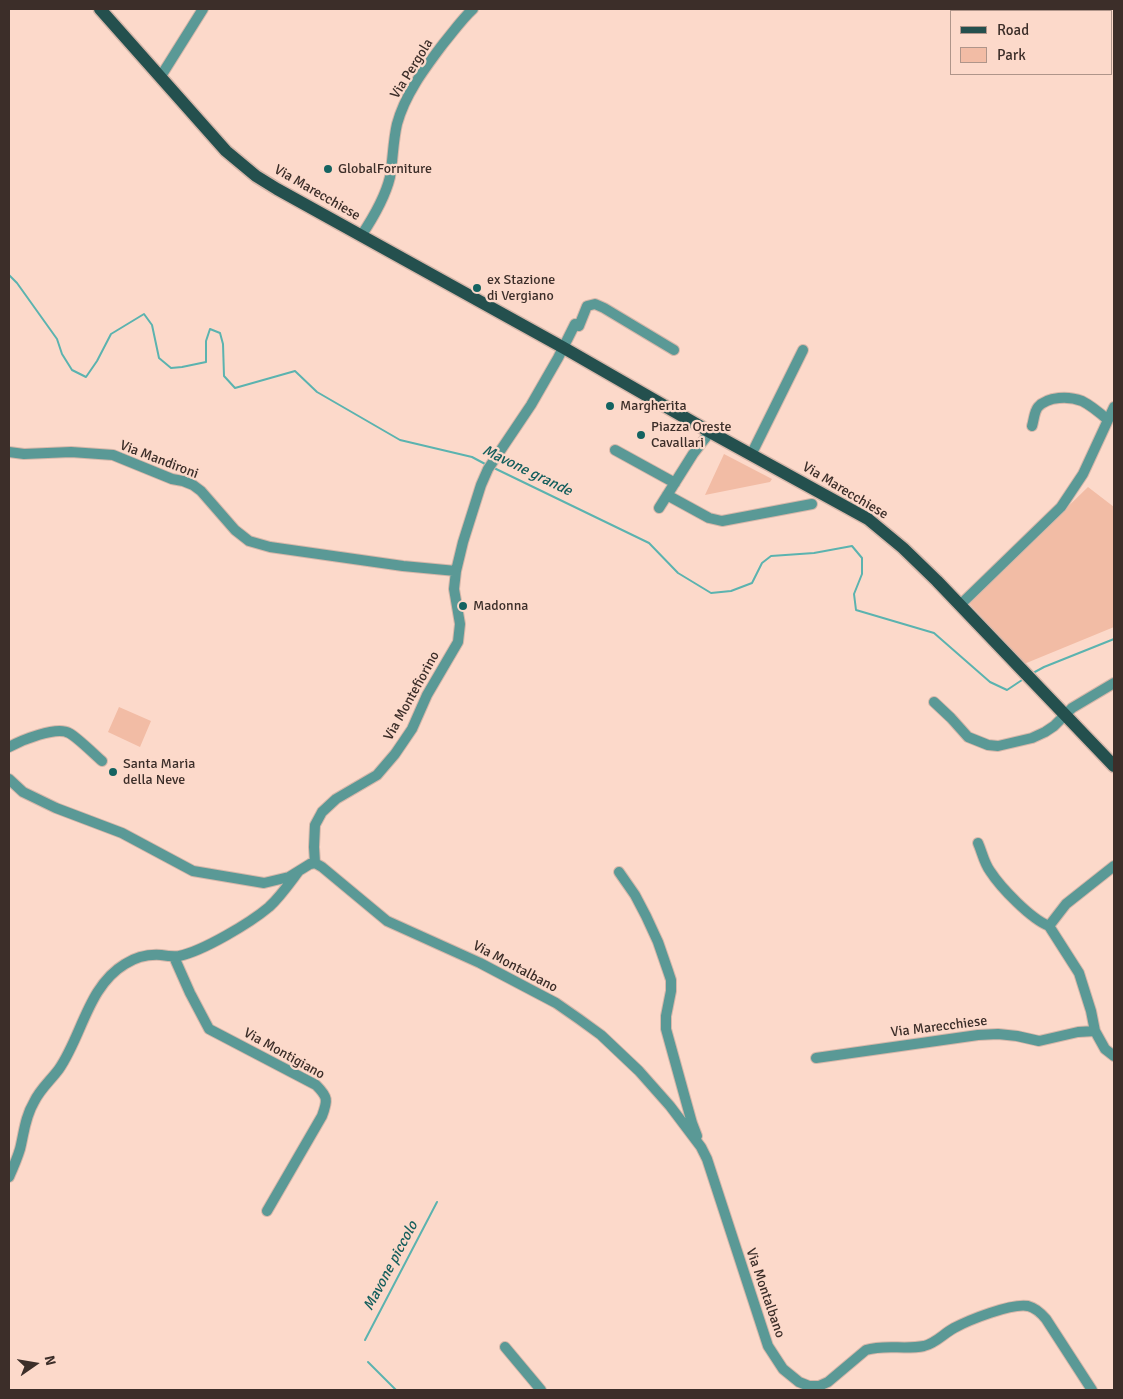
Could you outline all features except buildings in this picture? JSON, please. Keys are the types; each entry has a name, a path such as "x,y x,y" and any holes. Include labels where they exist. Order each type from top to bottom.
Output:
{"main road":[{"name":"Via Marecchiese","path":"100,9 226,152 277,189 868,519 904,548 1114,766"}],"street":[{"path":"161,76 203,9"},
{"name":"Via Pergola","path":"361,236 386,193 398,122 409,94 451,34 473,9"},
{"path":"564,348 575,324 579,326 587,306 595,304 674,350"},
{"name":"Via Montefiorino","path":"315,863 315,825 322,812 336,799 377,775 395,754 412,729 427,696 458,642 460,624 454,589 456,571 480,486 488,469 531,405 564,348"},
{"path":"751,455 803,350"},
{"path":"1032,426 1036,408 1047,400 1060,398 1081,401 1094,408 1108,420"},
{"path":"960,605 1061,507 1083,474 1114,407"},
{"path":"659,508 706,430"},
{"path":"615,450 675,483"},
{"name":"Via Mandironi","path":"9,452 24,454 71,452 113,455 172,479 193,485 201,491 235,530 249,541 270,548 403,566 456,571"},
{"path":"667,495 709,518 722,520 812,504"},
{"path":"934,702 968,737 988,745 998,746 1032,738 1045,732 1072,708 1114,683"},
{"path":"9,747 47,733 61,731 70,733 102,761"},
{"path":"9,779 23,792 56,808 122,833 193,871 264,883 289,877 315,863"},
{"path":"978,842 989,870 1023,908 1042,924 1049,926 1079,973 1095,1031 1105,1049 1114,1056"},
{"name":"Via Montalbano","path":"315,863 387,921 480,963 556,1004 601,1035 639,1071 670,1106 701,1147"},
{"path":"1049,926 1066,904 1114,866"},
{"path":"9,1177 20,1149 25,1122 33,1102 59,1068 80,1030 96,994 110,976 123,965 136,958 148,955 174,957 194,952 269,907 298,872"},
{"name":"Via Montalbano","path":"619,872 635,895 646,916 658,942 671,980 666,1029 692,1123 707,1159 768,1346 783,1369 798,1382 809,1386 819,1386 828,1382 866,1350 879,1347 924,1346 939,1340 951,1330 975,1318 1018,1306 1030,1306 1040,1311 1046,1319 1092,1390"},
{"name":"Via Montigiano","path":"174,957 208,1029 316,1085 325,1094 327,1104 322,1116 267,1211"},
{"name":"Via Marecchiese","path":"816,1058 978,1035 1017,1036 1039,1041 1078,1032 1095,1031"},
{"path":"505,1348 541,1390"}],"green space":[{"path":"724,454 772,479 770,482 705,495"},
{"path":"1088,487 1114,507 1114,627 1024,664 969,603"},
{"path":"119,707 151,721 140,747 108,732"}],"waterway":[{"name":"Mavone grande","path":"9,275 17,283 57,339 62,354 72,370 86,377 111,334 144,314 152,325 159,358 171,368 206,362 206,341 210,329 220,333 223,344 224,376 235,388 295,371 317,392 400,440 472,457 487,465"},
{"name":"Mavone grande","path":"494,468 649,543 678,573 711,593 731,591 752,583 762,563 771,556 814,553 852,546 862,558 862,574 854,594 856,610 934,633 990,682 1007,690 1025,678"},
{"name":"Mavone grande","path":"1033,673 1114,639"},
{"name":"Mavone piccolo","path":"365,1340 437,1202"},
{"name":"Mavone piccolo","path":"368,1362 396,1390"}],"place":[{"name":"GlobalForniture","path":"328,169"},
{"name":"ex Stazione di Vergiano","path":"477,288"},
{"name":"Margherita","path":"610,406"},
{"name":"Piazza Oreste Cavallari","path":"641,435"},
{"name":"Madonna","path":"463,606"},
{"name":"Santa Maria della Neve","path":"113,772"}]}
